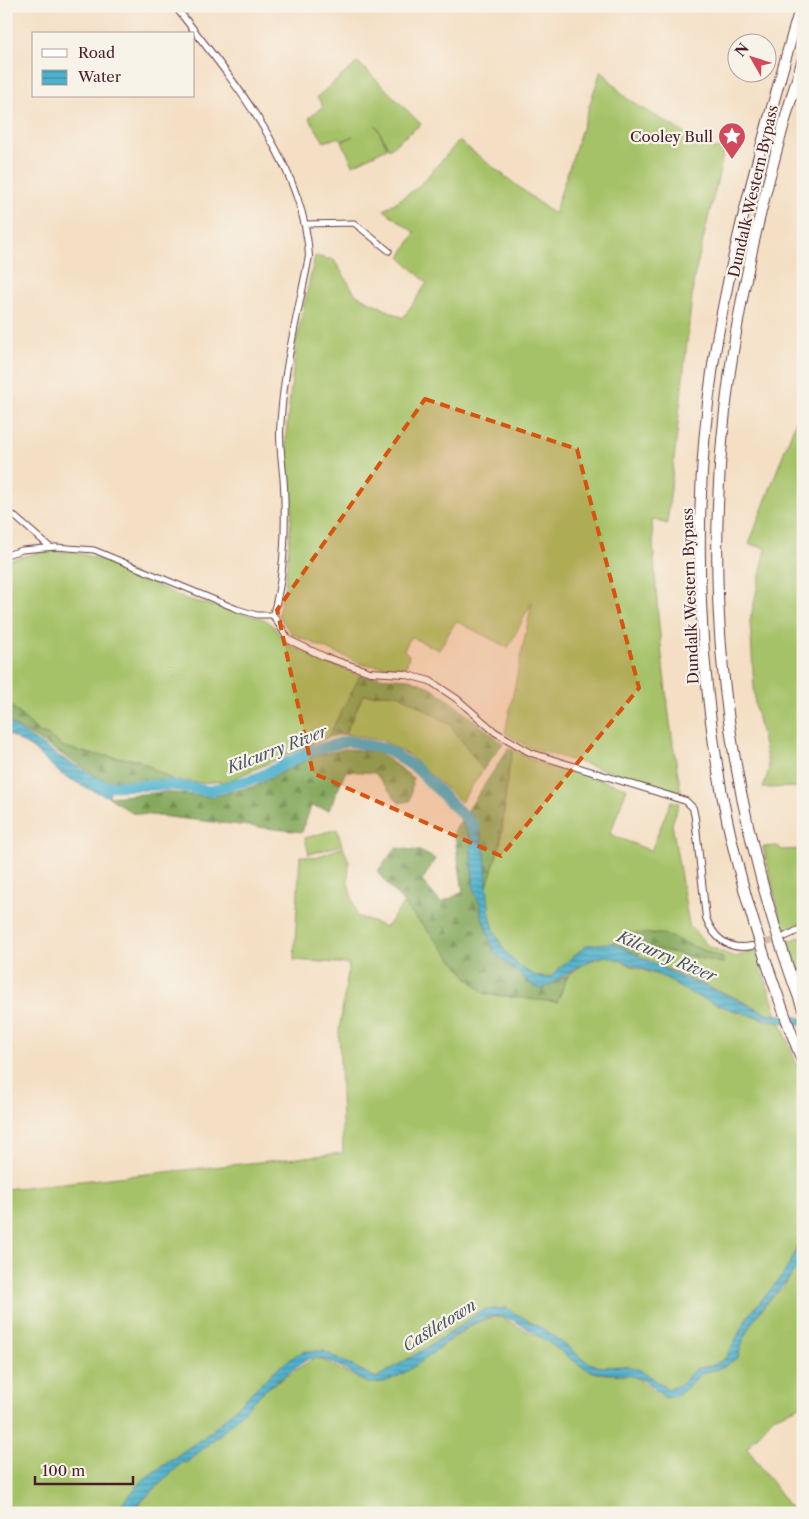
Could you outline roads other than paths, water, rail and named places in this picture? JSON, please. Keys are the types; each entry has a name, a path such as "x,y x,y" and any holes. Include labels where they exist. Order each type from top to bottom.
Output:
{"highway":[{"name":"Dundalk Western Bypass","path":"801,6 755,169 713,366 701,503 701,569 704,645 718,772 727,817 748,896 783,1010 803,1063"},
{"name":"Dundalk Western Bypass","path":"803,59 771,170 733,352 720,457 717,551 720,645 732,744 741,794 766,900 780,947 803,1009"}],"street":[{"path":"175,6 239,88 265,129 291,183 304,224 309,256 289,363 280,433 284,485 283,562 279,595 273,615 289,640 325,657 370,672 404,674 430,682 456,699 495,732 530,753 681,799 692,808 706,918 711,930 726,944 743,948 752,946"},
{"path":"304,224 354,223 389,251"},
{"path":"6,509 50,547"},
{"path":"6,555 22,550 50,547 94,550 237,609 257,615 273,615"},
{"path":"786,936 803,928"}],"water":[{"path":"6,721 57,755 111,785 109,797 61,774 32,748 6,733"},
{"path":"468,810 479,828 484,848 490,913 495,933 506,952 530,973 540,977 551,977 587,945 613,943 683,978 727,995 765,1013 803,1018 803,1025 771,1020 723,1007 677,986 662,976 606,956 582,965 542,989 534,986 495,953 481,914 481,906 474,891 470,838 461,821"},
{"path":"803,1226 803,1253 798,1266 754,1320 746,1334 738,1357 724,1367 702,1373 679,1395 666,1398 639,1378 599,1373 585,1368 538,1335 514,1321 496,1316 481,1320 465,1329 399,1376 383,1382 367,1383 323,1359 308,1359 265,1390 225,1430 186,1463 183,1462 129,1513 113,1513 144,1479 211,1432 275,1370 296,1355 306,1351 323,1351 376,1378 484,1310 506,1308 548,1332 587,1362 600,1367 628,1366 640,1370 667,1389 681,1385 695,1369 714,1365 726,1358 748,1316 783,1275 793,1258"}],"waterway":[{"name":"Kilcurry River","path":"97,783 102,786 171,785 210,791 257,778 311,751 347,741 386,749 416,768 475,827"}],"tunnel":[{"path":"758,945 781,937"}],"place":[{"name":"Cooley Bull","path":"732,160"}],"water label":[{"name":"Castletown","path":"439,1325"}]}
